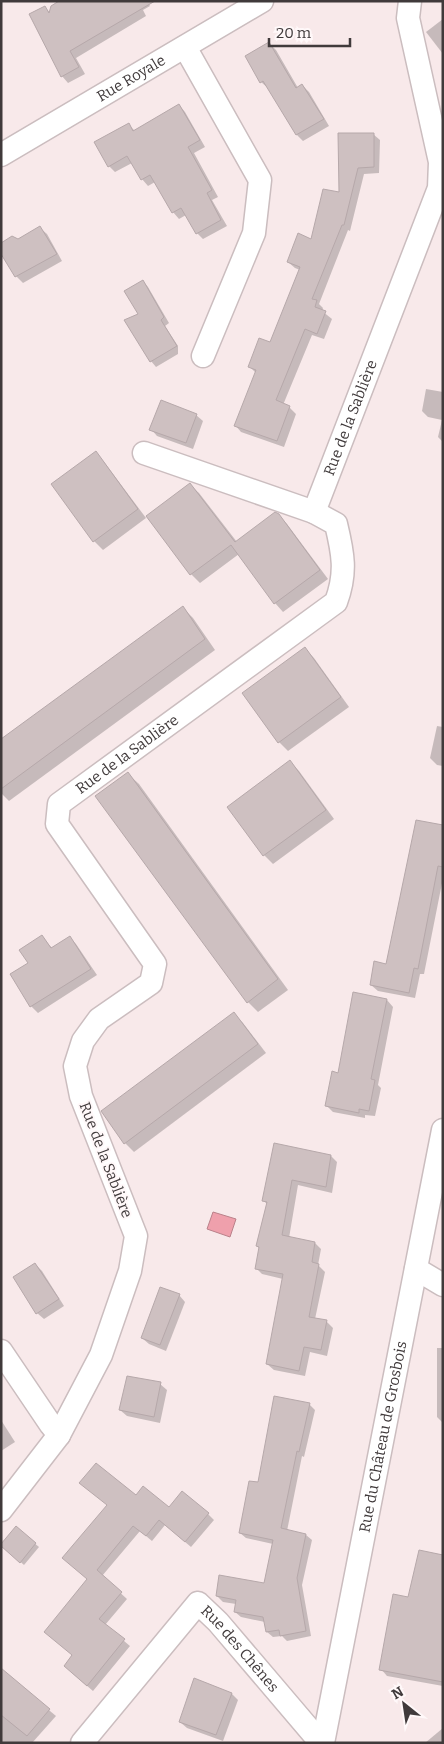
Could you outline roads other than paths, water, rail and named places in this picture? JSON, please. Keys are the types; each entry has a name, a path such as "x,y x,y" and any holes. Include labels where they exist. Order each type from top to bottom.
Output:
{"street":[{"name":"Rue Royale","path":"1,155 262,1"},
{"name":"Rue de la Sablière","path":"1,1510 59,1435 101,1355 130,1271 136,1236 81,1096 75,1066 83,1041 99,1019 151,983 155,964 57,824 59,804 336,602 343,585 343,554 336,524 314,512 439,188 440,162 408,18 410,1"},
{"path":"185,47 260,180 254,233 204,356"},
{"path":"144,453 314,512"},
{"name":"Rue du Château de Grosbois","path":"322,1743 443,1130"},
{"path":"416,1269 443,1285"},
{"path":"1,1351 59,1435"},
{"name":"Rue des Chênes","path":"82,1743 198,1603 218,1622 322,1743"}]}
